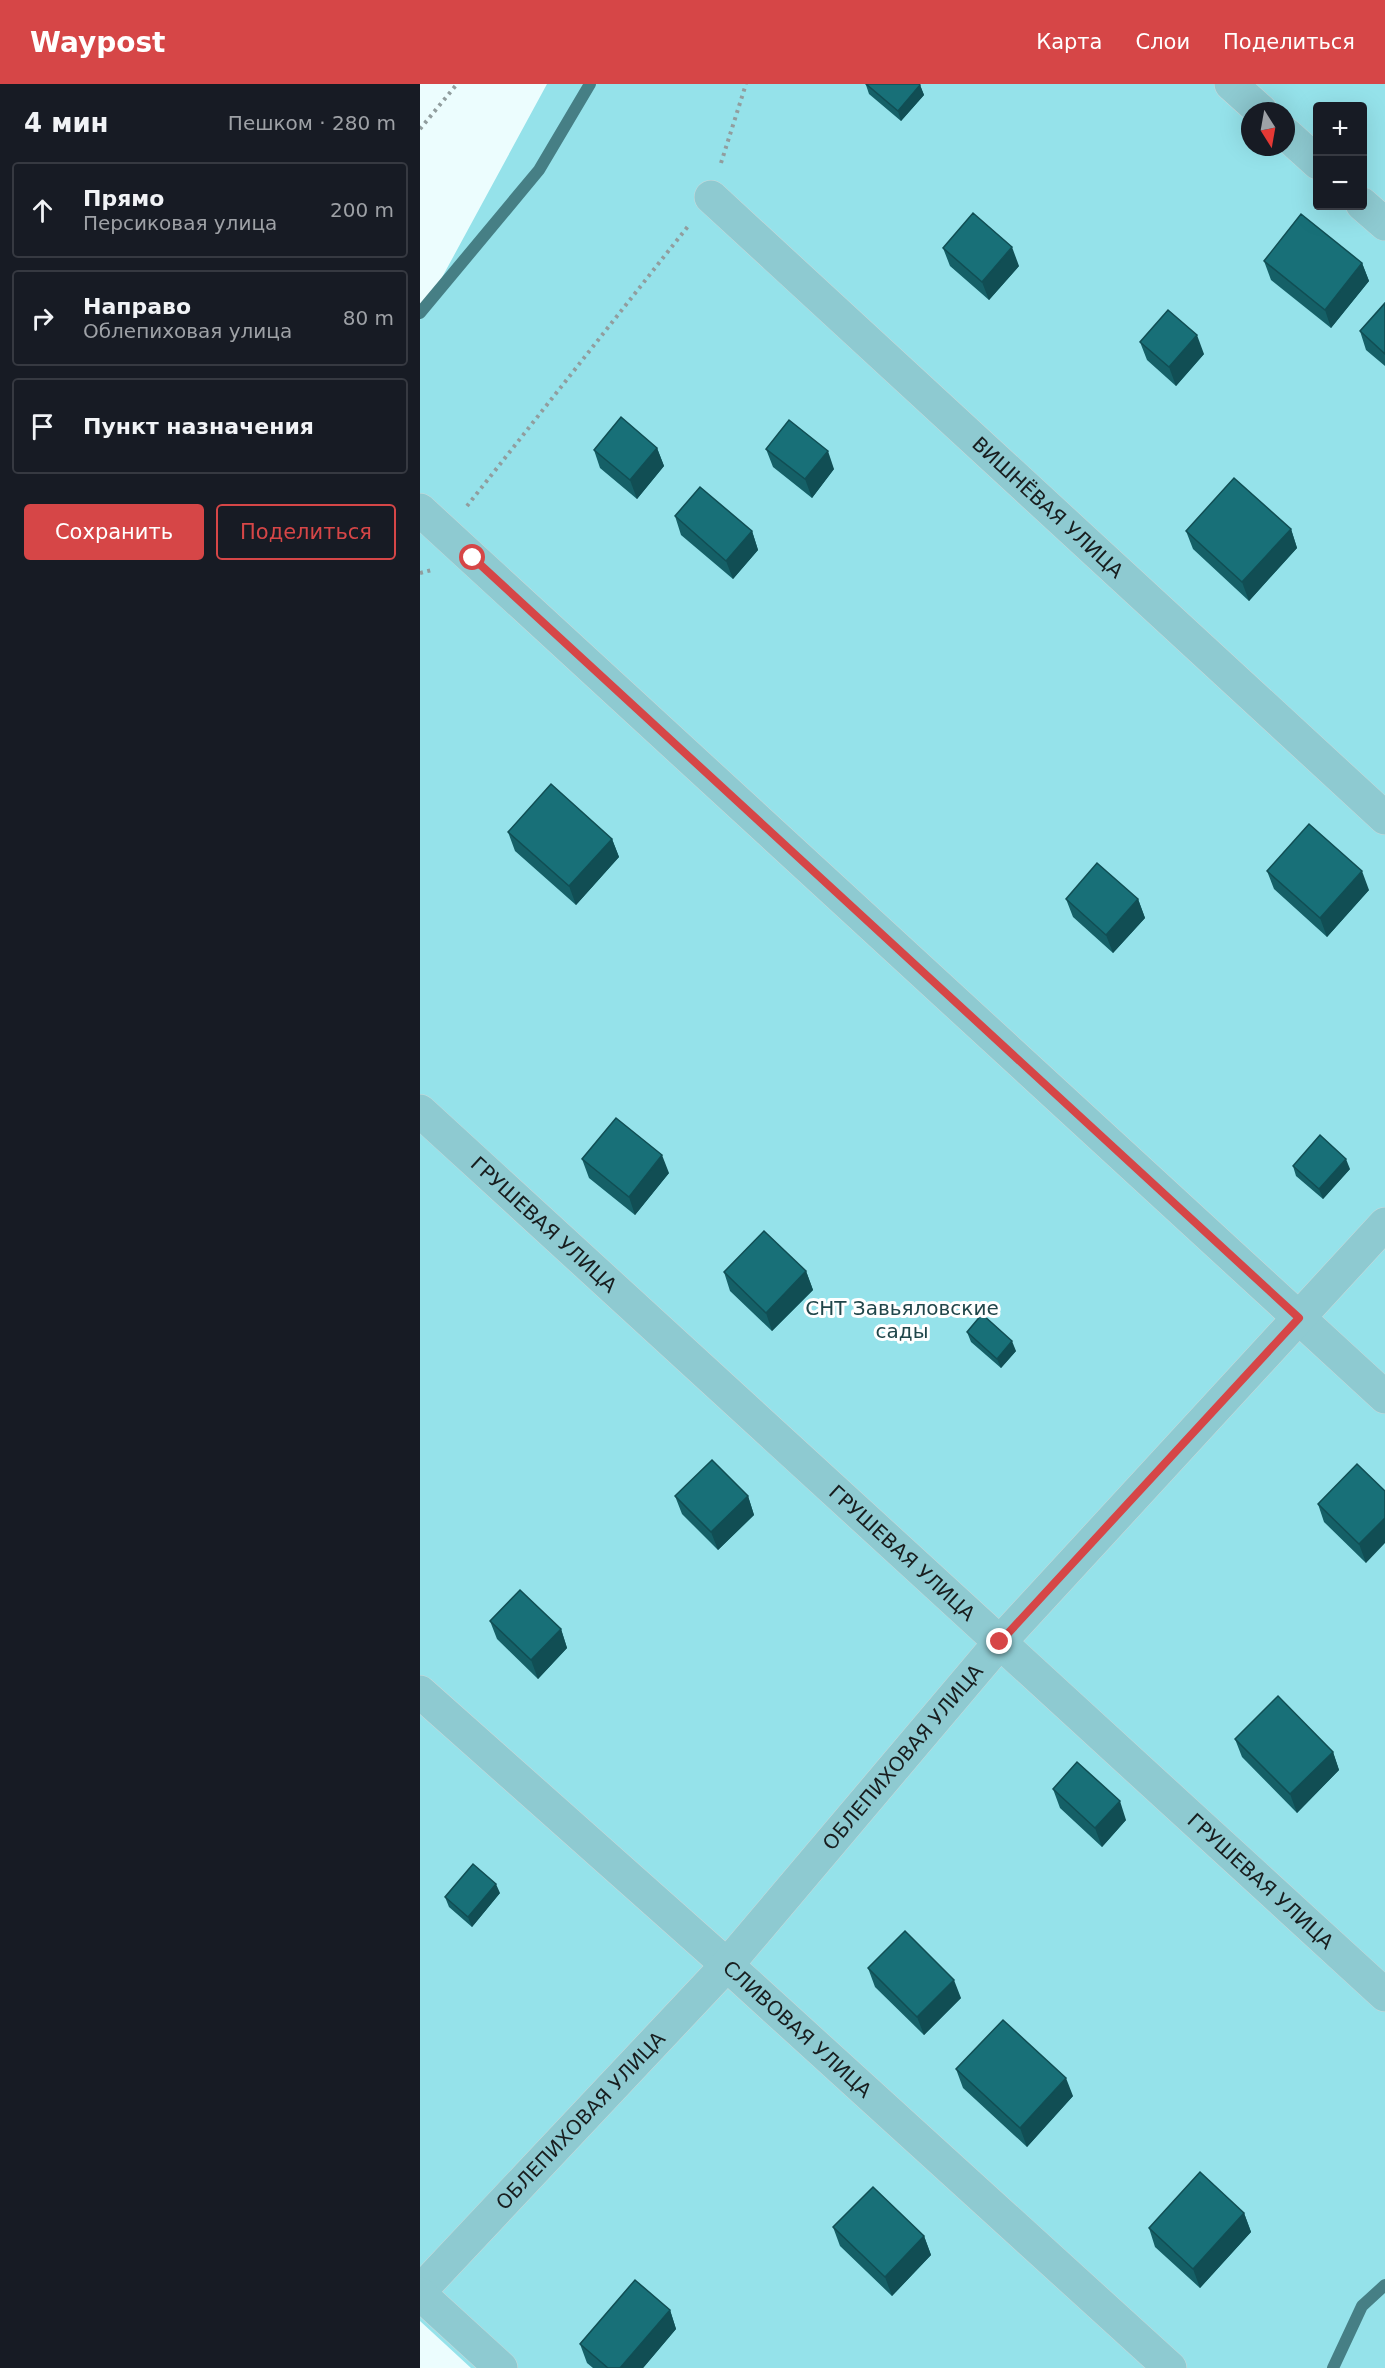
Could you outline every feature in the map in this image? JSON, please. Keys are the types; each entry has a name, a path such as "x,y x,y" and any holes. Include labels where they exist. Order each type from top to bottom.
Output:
{"street":[{"path":"1231,84 1251,102"},
{"path":"1295,142 1313,159"},
{"name":"ВИШНЁВАЯ УЛИЦА","path":"711,197 1385,818"},
{"path":"1367,208 1385,224"},
{"path":"420,510 1385,1397"},
{"name":"ГРУШЕВАЯ УЛИЦА","path":"420,1111 1385,1995"},
{"name":"ОБЛЕПИХОВАЯ УЛИЦА","path":"420,2292 727,1965 1000,1642 1385,1224"},
{"name":"СЛИВОВАЯ УЛИЦА","path":"420,1692 727,1965 1170,2368"},
{"path":"420,2292 501,2368"}],"path":[{"path":"420,129 456,84"},
{"path":"446,533 711,197 746,84"}],"green space":[{"name":"СНТ Завьяловские сады","path":"547,84 1385,84 1385,2368 471,2368 420,2321 420,318"}],"building":[{"path":"866,84 919,84 920,85 898,111"},
{"path":"973,213 1012,247 982,282 943,248"},
{"path":"1301,214 1362,263 1325,310 1264,261"},
{"path":"1385,303 1385,354 1360,331"},
{"path":"1168,310 1197,335 1169,367 1140,342"},
{"path":"621,417 657,448 630,480 594,450"},
{"path":"789,420 828,451 805,479 766,449"},
{"path":"1234,478 1291,529 1242,582 1186,531"},
{"path":"700,487 752,531 726,561 675,516"},
{"path":"551,784 612,839 569,886 508,832"},
{"path":"1309,824 1362,871 1320,918 1267,871"},
{"path":"1097,863 1138,899 1106,935 1066,899"},
{"path":"616,1118 662,1155 629,1197 582,1159"},
{"path":"1320,1135 1346,1159 1319,1189 1293,1166"},
{"path":"764,1231 806,1271 766,1313 724,1272"},
{"path":"982,1314 1012,1341 997,1359 967,1332"},
{"path":"712,1460 748,1496 711,1532 675,1496"},
{"path":"1357,1464 1385,1491 1385,1518 1359,1544 1318,1504"},
{"path":"520,1590 561,1629 531,1660 490,1621"},
{"path":"1278,1696 1333,1752 1290,1794 1235,1739"},
{"path":"1077,1762 1120,1801 1095,1828 1053,1789"},
{"path":"473,1864 496,1884 468,1917 445,1897"},
{"path":"905,1931 954,1980 917,2017 868,1968"},
{"path":"1003,2020 1066,2078 1020,2128 956,2069"},
{"path":"1200,2172 1244,2213 1193,2269 1149,2228"},
{"path":"873,2187 924,2236 885,2277 833,2227"},
{"path":"635,2280 670,2310 620,2368 608,2368 580,2344"}],"waterway":[{"path":"420,313 539,170 590,84"},
{"path":"1333,2368 1362,2306 1385,2285"}],"route":[{"path":"473,558 1299,1318 1000,1642"}]}
